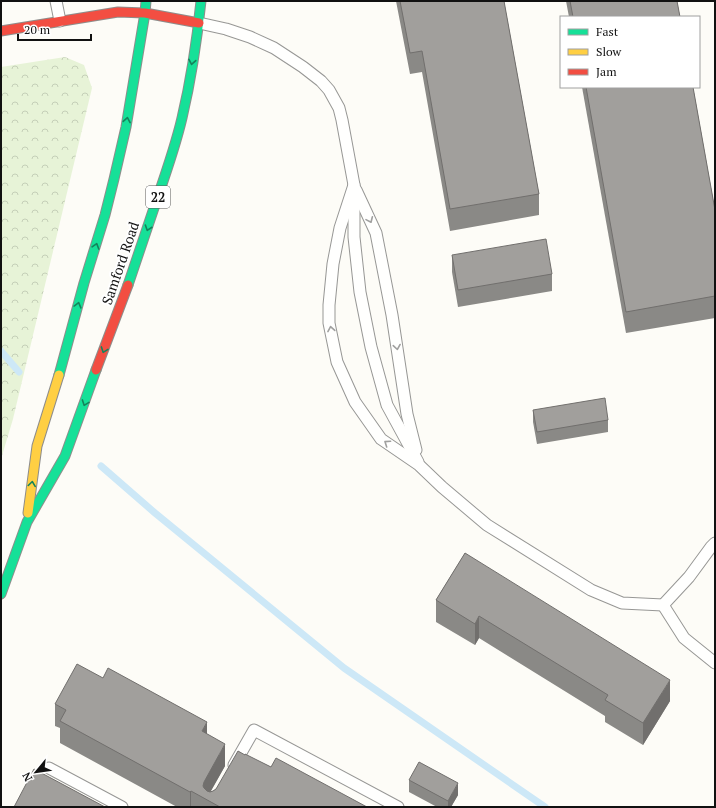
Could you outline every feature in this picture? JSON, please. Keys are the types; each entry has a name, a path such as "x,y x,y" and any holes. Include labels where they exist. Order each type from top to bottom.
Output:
{"main road":[{"name":"Samford Road","path":"27,522 37,446 105,215 126,127 146,1"},
{"name":"Samford Road","path":"1,594 27,522 65,456 140,251 166,173 182,118 199,23 201,1"},
{"path":"1,31 118,12 145,13 199,23"}],"lane":[{"path":"56,1 60,21"},
{"path":"199,23 226,29 274,48 321,81 329,90 339,108 354,185 355,245 360,292 371,347 387,405 419,465"},
{"path":"354,185 340,228 329,305 329,323 337,362 355,402 381,439 419,465 442,488 487,525 591,590 622,603 663,605 689,577 715,543"},
{"path":"354,185 376,233 392,315 407,414 419,465"},
{"path":"663,605 684,638 715,663"},
{"path":"228,775 254,730 398,807"},
{"path":"49,768 122,807"}],"green space":[{"path":"65,57 84,65 92,88 13,419 1,459 1,67"}],"building":[{"path":"400,1 504,1 539,194 450,209 422,51 410,53"},
{"path":"570,1 677,1 680,16 573,16"},
{"path":"586,88 693,88 715,210 715,296 626,312"},
{"path":"546,239 552,274 458,290 452,255"},
{"path":"605,398 608,420 537,432 533,410"},
{"path":"465,553 670,680 643,723 605,700 608,695 479,616 475,624 436,600"},
{"path":"77,664 103,678 108,668 207,722 202,731 225,744 204,782 203,786 207,791 210,792 216,789 238,751 271,767 276,758 367,807 220,807 60,721 66,710 55,704"},
{"path":"419,762 458,783 448,801 409,780"},
{"path":"34,769 105,807 14,807"}],"waterway":[{"path":"1,351 19,372"},
{"path":"101,466 155,513 344,668 545,807"}],"traffic: fast":[{"path":"59,375 114,179 126,127 146,1"},
{"path":"128,285 180,128 196,45 201,1"},
{"path":"1,594 27,522 65,456 96,370"}],"traffic: slow":[{"path":"28,513 37,446 59,375"}],"traffic: jam":[{"path":"1,31 118,12 145,13 199,23"},
{"path":"96,370 128,285"}]}
